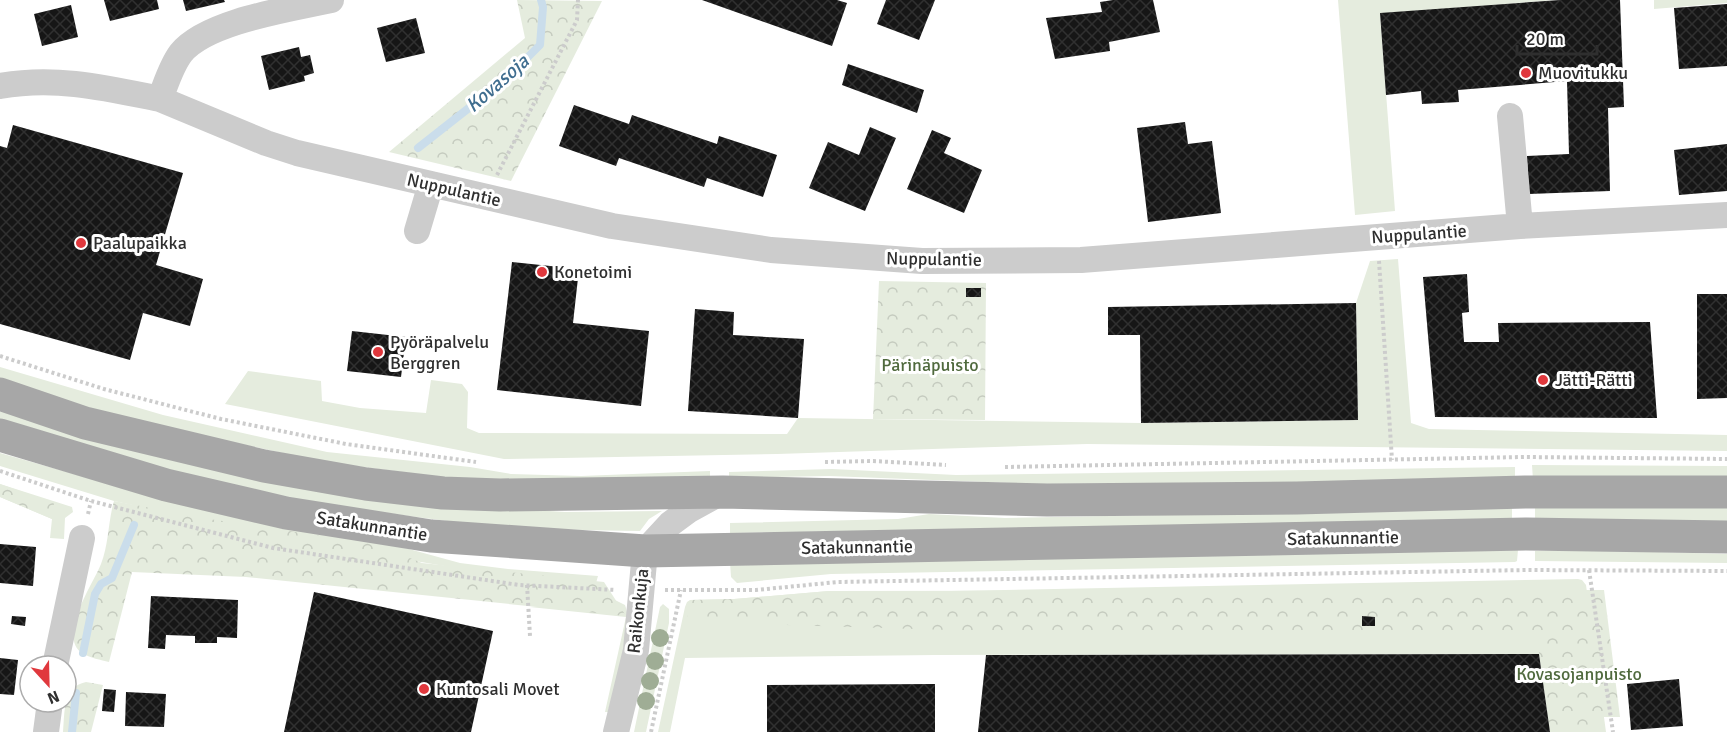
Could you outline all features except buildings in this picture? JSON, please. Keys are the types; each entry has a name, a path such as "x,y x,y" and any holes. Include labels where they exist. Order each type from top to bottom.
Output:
{"main road":[{"path":"0,394 85,423 158,442 312,476 443,493 500,495 723,492 1058,500 1297,498 1525,492 1727,492"},
{"name":"Satakunnantie","path":"0,435 166,485 286,513 431,536 645,551 1526,534 1727,537"}],"street":[{"path":"160,99 169,75 181,54 200,38 229,25 331,0"},
{"name":"Nuppulantie","path":"0,86 17,83 68,82 160,99 297,153 612,226 771,250 922,261 1081,260 1520,226 1727,215"},
{"path":"1510,116 1520,226"},
{"path":"417,231 431,184"},
{"name":"Raikonkuja","path":"616,732 636,650 645,551 670,524 689,510 723,492"},
{"path":"58,654 82,538"},
{"path":"46,732 48,714"}],"path":[{"path":"485,196 577,20 578,0"},
{"path":"1378,237 1392,460"},
{"path":"0,356 104,389 221,419 346,444 483,462"},
{"path":"1001,467 1524,456 1727,459"},
{"path":"815,462 873,461 956,466"},
{"path":"0,471 91,501 273,548 476,579 527,585 619,590"},
{"path":"1589,570 1613,732"},
{"path":"668,590 756,590 838,582 1589,570 1727,571"},
{"path":"527,585 530,636"},
{"path":"651,732 681,590"}],"green space":[{"path":"517,0 602,1 511,181 389,152 525,38"},
{"path":"1338,0 1557,0 1380,14 1395,211 1355,215"},
{"path":"1654,0 1727,0 1727,3 1654,9"},
{"path":"1398,259 1411,423 1429,429 1727,435 1727,451 1087,444 777,454 504,459 225,404 248,371 321,381 322,401 360,408 426,413 431,380 462,384 468,392 467,428 479,433 787,434 798,418 1141,423 1358,420 1356,303 1370,261"},
{"name":"Pärinäpuisto","path":"879,281 986,283 985,420 873,419"},
{"path":"0,367 163,415 327,452 470,467 511,474 581,476 710,471 710,478 464,480 324,462 108,415 0,380"},
{"path":"0,411 465,506 565,512 662,511 649,519 640,531 485,525 352,508 242,488 150,466 0,421"},
{"path":"0,453 134,491 387,543 460,563 598,576 596,583 510,577 296,541 114,501 0,466"},
{"path":"1532,465 1727,466 1727,479 1533,480"},
{"path":"1515,467 1515,481 1036,484 829,476 729,478 729,472 832,469 956,475"},
{"path":"0,484 72,507 73,512 65,518 64,539 50,538 52,519 0,497"},
{"path":"0,484 54,503 52,519 0,497"},
{"path":"114,501 209,519 375,544 422,563 604,582 626,616 246,577 132,572 109,662 82,653 75,645 73,635 79,610 104,556"},
{"path":"1727,507 1727,521 1535,521 1535,508"},
{"path":"1512,508 1512,522 730,533 730,523 898,519 929,514 1005,518"},
{"path":"1518,550 1515,562 831,574 737,583 731,577 730,562"},
{"path":"1587,550 1727,554 1727,563 1535,561 1535,551"},
{"path":"1578,579 1586,585 1606,732 1550,732 1539,654 935,655 685,658 670,732 658,732 685,607 690,600 734,599 829,591 896,592"},
{"name":"Kovasojanpuisto","path":"1604,590 1620,717 1596,717 1598,732 1550,732 1536,630 1013,632 687,622 690,600 734,599 829,591"},
{"path":"615,600 625,605 628,628 619,673 608,712 605,712 626,617 530,607"},
{"path":"663,604 669,609 669,623 646,732 634,732 660,607"},
{"path":"86,682 103,685 91,732 63,732 65,714 78,714 78,685"}],"waterway":[{"name":"Kovasoja","path":"418,148 507,78 540,45 543,7 541,0"},
{"name":"Kovasoja","path":"83,653 95,594 101,584 112,578 134,525"},
{"name":"Kovasoja","path":"72,732 74,714"}],"place":[{"name":"Muovitukku","path":"1526,73"},
{"name":"Paalupaikka","path":"81,243"},
{"name":"Konetoimi","path":"542,272"},
{"name":"Pyöräpalvelu Berggren","path":"378,352"},
{"name":"Jätti-Rätti","path":"1543,380"},
{"name":"Kuntosali Movet","path":"424,689"}]}
